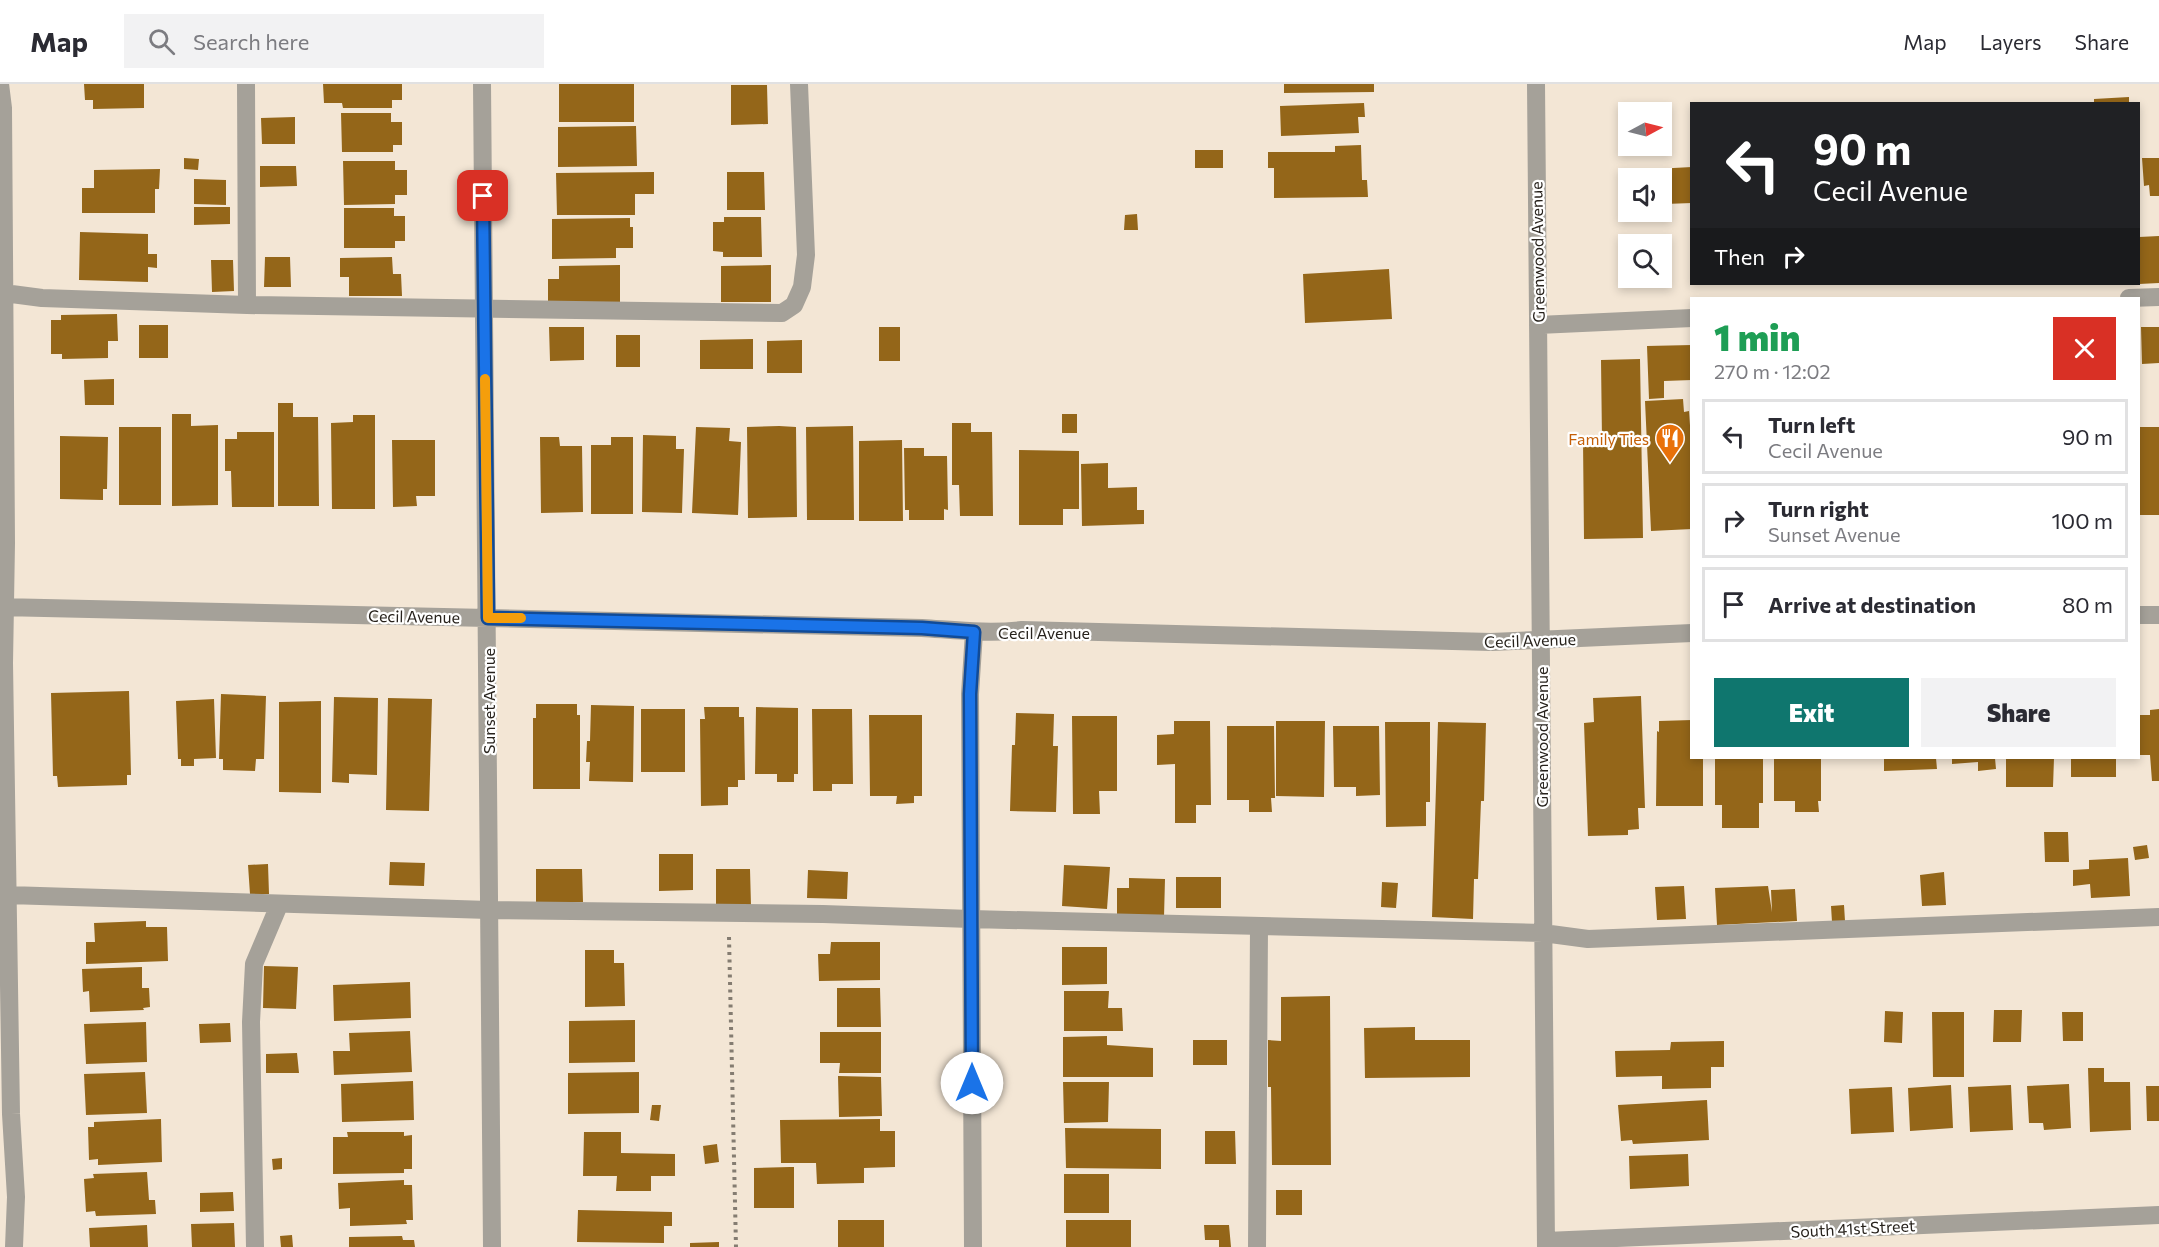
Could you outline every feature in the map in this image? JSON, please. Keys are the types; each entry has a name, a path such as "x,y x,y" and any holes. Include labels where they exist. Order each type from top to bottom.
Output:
{"street":[{"path":"0,84 3,108 3,607 8,895 6,1113 16,1197 14,1247"},
{"path":"246,84 247,305"},
{"name":"Sunset Avenue","path":"482,84 492,1247"},
{"path":"4,293 42,298 247,305 782,313 794,304 802,287 806,255 799,84"},
{"name":"Greenwood Avenue","path":"1536,84 1546,1244"},
{"path":"2140,298 2159,297"},
{"path":"1538,324 1690,318"},
{"name":"Cecil Avenue","path":"3,607 922,628 974,632 1022,630 1491,642 1690,633"},
{"path":"2140,615 2159,615"},
{"path":"973,1247 970,694 974,632"},
{"path":"8,895 279,905 728,912 1543,933 1588,939 2159,917"},
{"path":"255,1247 251,1022 254,964 279,905"},
{"path":"1257,1247 1259,926"},
{"name":"South 41st Street","path":"1546,1244 2159,1215"}],"path":[{"path":"728,912 736,1247"}],"building":[{"path":"84,84 144,84 144,108 93,109 93,100 85,100"},
{"path":"323,84 402,84 402,100 392,100 392,108 343,108 342,103 324,103"},
{"path":"559,84 634,84 634,122 559,122"},
{"path":"1284,84 1374,84 1374,92 1284,93"},
{"path":"731,85 767,85 768,124 731,125"},
{"path":"2129,97 2129,102 2094,102 2094,99"},
{"path":"1364,103 1365,117 1358,117 1359,133 1281,136 1280,106"},
{"path":"341,113 391,113 391,122 402,122 402,145 393,145 393,152 342,152"},
{"path":"295,117 295,144 262,144 261,118"},
{"path":"636,126 637,166 558,167 558,127"},
{"path":"1361,145 1362,180 1367,180 1368,197 1274,198 1274,168 1268,168 1268,152 1335,152 1335,146"},
{"path":"1195,150 1223,150 1223,168 1195,168"},
{"path":"184,158 199,159 198,170 184,169"},
{"path":"2142,158 2159,158 2159,196 2150,196 2149,185 2144,186"},
{"path":"343,161 395,161 395,170 407,170 407,195 395,195 395,204 344,205"},
{"path":"260,166 296,166 297,186 260,187"},
{"path":"1690,167 1690,203 1672,204 1672,168"},
{"path":"160,169 159,189 155,189 155,213 82,213 82,188 94,188 94,170"},
{"path":"654,172 654,194 635,194 635,215 557,215 556,173"},
{"path":"727,172 764,172 765,210 727,210"},
{"path":"194,179 226,180 226,205 194,204"},
{"path":"194,207 230,207 230,224 194,225"},
{"path":"344,208 394,208 394,216 405,216 405,241 395,241 395,248 344,248"},
{"path":"1137,214 1138,230 1124,230 1125,215"},
{"path":"724,217 761,217 762,257 723,257 723,252 713,251 713,222 724,222"},
{"path":"630,218 630,227 633,227 633,248 616,248 616,258 552,259 552,219"},
{"path":"80,232 148,234 148,254 157,254 157,268 148,267 148,282 79,280"},
{"path":"2159,236 2159,283 2140,284 2140,237"},
{"path":"265,257 290,257 291,287 264,287"},
{"path":"392,257 393,274 401,274 402,296 349,296 349,277 340,277 340,258"},
{"path":"211,260 233,260 234,291 212,292"},
{"path":"620,265 620,304 548,305 548,279 559,279 559,266"},
{"path":"771,265 771,302 721,302 721,266"},
{"path":"1389,269 1392,319 1305,323 1303,274"},
{"path":"117,314 118,341 108,341 108,358 62,359 62,354 51,354 51,320 61,320 61,315"},
{"path":"139,325 168,325 168,358 139,358"},
{"path":"549,327 584,327 584,360 550,361"},
{"path":"879,327 900,327 900,361 879,361"},
{"path":"2141,327 2159,327 2159,363 2142,364"},
{"path":"616,335 640,335 640,367 616,367"},
{"path":"753,339 753,369 700,369 700,340"},
{"path":"802,340 802,373 767,373 767,341"},
{"path":"1690,345 1690,380 1664,381 1664,398 1649,399 1647,346"},
{"path":"1640,359 1643,538 1584,539 1583,440 1602,440 1601,360"},
{"path":"114,379 114,405 85,405 84,380"},
{"path":"1683,399 1684,412 1689,411 1690,529 1651,531 1645,401"},
{"path":"278,403 293,403 293,417 318,417 319,506 278,506"},
{"path":"172,414 191,414 191,426 218,425 218,505 172,506"},
{"path":"1062,414 1077,414 1077,433 1062,433"},
{"path":"353,415 375,415 375,509 332,509 331,423 353,422"},
{"path":"952,423 971,423 971,432 992,432 993,516 960,516 959,485 952,485"},
{"path":"853,426 854,520 807,520 806,427"},
{"path":"119,427 161,427 161,505 119,505"},
{"path":"696,427 730,428 729,441 741,442 738,515 692,513"},
{"path":"747,427 796,427 797,517 748,518"},
{"path":"2140,427 2159,427 2159,515 2140,515"},
{"path":"237,432 274,432 274,507 232,507 231,471 225,471 225,439 237,439"},
{"path":"643,435 676,436 676,449 684,449 682,513 642,512"},
{"path":"60,436 108,437 107,489 103,489 103,500 60,499"},
{"path":"540,437 559,437 560,446 582,446 583,512 541,513"},
{"path":"611,437 633,437 633,514 591,514 591,445 611,445"},
{"path":"392,440 435,440 435,496 416,496 417,506 393,507"},
{"path":"902,440 903,521 859,521 859,441"},
{"path":"904,448 924,448 924,456 947,456 948,510 944,509 944,520 909,520 909,510 905,510"},
{"path":"1019,450 1079,451 1079,509 1063,509 1063,525 1019,525"},
{"path":"1108,463 1108,488 1137,487 1137,510 1144,510 1144,524 1082,526 1081,464"},
{"path":"129,691 131,775 127,775 127,785 58,787 57,776 53,776 51,693"},
{"path":"221,694 266,696 264,759 256,759 255,771 223,770 223,759 219,759"},
{"path":"1641,696 1645,808 1638,808 1639,829 1628,830 1628,835 1588,836 1584,723 1594,722 1593,698"},
{"path":"334,697 378,698 377,775 349,774 349,783 332,782"},
{"path":"388,698 432,699 429,811 386,810"},
{"path":"214,699 216,758 194,759 194,766 181,766 181,759 178,759 176,701"},
{"path":"321,701 321,793 279,792 279,702"},
{"path":"536,704 577,704 577,715 580,715 580,789 533,789 533,718 536,718"},
{"path":"591,705 634,706 633,782 589,781 590,762 586,762 587,741 590,741"},
{"path":"704,707 739,707 739,717 744,717 745,780 738,780 738,787 728,787 728,805 701,806 700,719 705,719"},
{"path":"756,707 798,708 798,774 794,774 794,782 777,782 777,774 755,774"},
{"path":"641,709 685,709 685,772 641,772"},
{"path":"812,709 852,709 853,784 832,784 832,791 813,791"},
{"path":"2159,709 2159,781 2152,781 2150,755 2140,755 2140,715 2150,715 2150,710"},
{"path":"1016,713 1054,714 1053,746 1058,746 1056,812 1010,811 1012,745 1015,745"},
{"path":"869,715 922,715 922,796 914,796 914,803 896,804 897,796 870,796"},
{"path":"1072,716 1117,716 1117,791 1099,791 1100,814 1073,814"},
{"path":"1690,720 1690,759 1703,759 1703,806 1656,806 1659,721"},
{"path":"1174,721 1210,721 1211,805 1196,805 1196,823 1175,823 1175,764 1157,765 1157,735 1174,734"},
{"path":"1276,721 1325,721 1324,797 1276,796"},
{"path":"1385,722 1430,722 1430,802 1426,802 1426,826 1386,827"},
{"path":"1438,722 1486,723 1484,801 1481,801 1478,879 1474,879 1473,919 1432,917"},
{"path":"1227,726 1274,726 1275,798 1271,798 1272,812 1249,812 1249,800 1227,800"},
{"path":"1333,726 1379,726 1380,795 1356,796 1356,787 1334,787"},
{"path":"1715,759 1763,759 1763,803 1759,803 1759,828 1722,828 1722,805 1715,805"},
{"path":"1774,759 1821,759 1819,812 1795,812 1795,801 1774,801"},
{"path":"1884,759 1936,759 1937,769 1884,771"},
{"path":"1952,759 1995,759 1996,769 1978,771 1978,762 1952,764"},
{"path":"2006,759 2054,759 2053,787 2006,787"},
{"path":"2071,759 2116,759 2116,777 2071,777"},
{"path":"2044,832 2068,832 2069,862 2045,862"},
{"path":"2147,845 2149,858 2135,860 2133,847"},
{"path":"659,854 693,854 693,890 659,891"},
{"path":"2128,858 2130,896 2091,898 2090,884 2073,886 2073,870 2089,869 2089,860"},
{"path":"390,862 425,863 424,886 389,885"},
{"path":"268,864 269,894 250,894 248,865"},
{"path":"1064,865 1110,867 1107,909 1062,906"},
{"path":"536,869 582,869 583,902 536,902"},
{"path":"716,869 750,869 751,906 716,906"},
{"path":"808,870 848,872 847,899 807,898"},
{"path":"1944,872 1946,905 1922,906 1920,875"},
{"path":"1176,877 1221,877 1221,908 1176,908"},
{"path":"1129,878 1165,879 1164,917 1117,916 1117,888 1129,888"},
{"path":"1382,882 1398,883 1396,908 1381,907"},
{"path":"1684,886 1686,919 1657,920 1655,887"},
{"path":"1768,886 1772,912 1771,890 1795,889 1797,921 1717,925 1715,888"},
{"path":"1844,905 1845,921 1832,922 1831,906"},
{"path":"146,921 146,927 167,927 168,961 86,964 86,942 95,942 94,923"},
{"path":"831,942 880,942 880,980 819,981 818,954 830,954"},
{"path":"1062,947 1107,947 1107,984 1062,985"},
{"path":"585,950 614,950 614,963 624,963 625,1006 585,1007"},
{"path":"264,966 298,967 296,1009 263,1008"},
{"path":"142,967 142,988 149,988 150,1007 143,1008 144,1010 90,1012 89,991 83,992 82,969"},
{"path":"410,982 411,1018 334,1021 333,985"},
{"path":"837,988 880,988 881,1027 837,1027"},
{"path":"1064,991 1109,991 1108,1008 1122,1008 1123,1031 1064,1031"},
{"path":"1330,996 1331,1165 1272,1165 1268,1040 1281,1041 1281,997"},
{"path":"1994,1010 2022,1010 2021,1042 1993,1042"},
{"path":"1885,1011 1903,1012 1902,1043 1884,1042"},
{"path":"1932,1012 1964,1012 1964,1077 1933,1077"},
{"path":"2062,1012 2083,1012 2083,1041 2063,1041"},
{"path":"635,1020 635,1062 569,1063 569,1021"},
{"path":"146,1022 147,1062 86,1064 84,1024"},
{"path":"230,1023 231,1042 200,1043 199,1024"},
{"path":"1415,1027 1415,1040 1470,1040 1470,1077 1365,1078 1364,1028"},
{"path":"410,1031 412,1072 334,1075 333,1051 350,1051 349,1033"},
{"path":"820,1032 881,1032 881,1073 839,1073 840,1063 820,1063"},
{"path":"1107,1036 1107,1045 1153,1048 1153,1077 1063,1077 1063,1037"},
{"path":"1193,1040 1227,1040 1227,1065 1193,1065"},
{"path":"1724,1041 1724,1067 1711,1067 1711,1088 1662,1089 1662,1076 1616,1077 1615,1051 1670,1050 1671,1042"},
{"path":"297,1053 299,1073 266,1073 266,1054"},
{"path":"2088,1068 2104,1068 2104,1082 2130,1082 2131,1130 2090,1132"},
{"path":"145,1072 147,1113 86,1115 84,1074"},
{"path":"639,1072 639,1113 568,1114 568,1073"},
{"path":"838,1076 881,1077 882,1116 839,1117"},
{"path":"413,1081 414,1120 342,1122 341,1084"},
{"path":"1063,1082 1109,1082 1108,1122 1064,1123"},
{"path":"2069,1084 2071,1128 2044,1130 2043,1123 2029,1123 2027,1086"},
{"path":"1951,1085 1953,1128 1910,1131 1908,1088"},
{"path":"2011,1085 2013,1130 1970,1132 1968,1087"},
{"path":"2146,1086 2159,1086 2159,1121 2147,1121"},
{"path":"1892,1087 1894,1132 1851,1134 1849,1089"},
{"path":"1707,1100 1709,1140 1633,1144 1632,1140 1621,1141 1618,1105"},
{"path":"652,1105 661,1105 659,1121 650,1120"},
{"path":"161,1119 162,1162 98,1165 98,1159 89,1160 88,1127 94,1127 94,1122"},
{"path":"880,1119 880,1131 895,1131 895,1167 864,1168 864,1183 817,1184 816,1163 781,1163 780,1120"},
{"path":"1065,1128 1161,1129 1161,1169 1066,1168"},
{"path":"1205,1131 1235,1131 1236,1164 1205,1164"},
{"path":"347,1132 404,1132 404,1136 412,1135 412,1169 404,1169 404,1173 333,1174 333,1137 348,1137"},
{"path":"584,1132 621,1132 621,1153 675,1154 675,1176 651,1176 651,1191 616,1191 617,1176 583,1176"},
{"path":"717,1144 719,1162 705,1164 703,1146"},
{"path":"1688,1154 1689,1186 1630,1189 1629,1156"},
{"path":"282,1158 282,1169 273,1170 272,1159"},
{"path":"794,1167 794,1208 754,1208 754,1168"},
{"path":"147,1172 149,1200 155,1200 156,1214 96,1216 95,1211 86,1212 84,1179 94,1178 93,1174"},
{"path":"1064,1174 1109,1174 1109,1213 1064,1213"},
{"path":"404,1180 404,1185 412,1185 413,1220 406,1220 407,1224 350,1226 350,1208 339,1209 338,1183"},
{"path":"1276,1190 1302,1190 1302,1215 1276,1215"},
{"path":"233,1192 234,1211 200,1212 200,1193"},
{"path":"578,1210 672,1212 672,1226 664,1226 664,1243 577,1242"},
{"path":"838,1220 884,1220 884,1247 838,1247"},
{"path":"1066,1220 1131,1220 1131,1247 1066,1247"},
{"path":"234,1223 235,1247 192,1247 191,1224"},
{"path":"147,1225 148,1247 90,1247 89,1228"},
{"path":"1204,1225 1229,1225 1231,1247 1219,1247 1219,1240 1205,1240"},
{"path":"292,1235 293,1247 281,1247 280,1236"},
{"path":"402,1236 403,1240 414,1240 415,1247 349,1247 349,1237"},
{"path":"719,1242 719,1247 690,1247 690,1243"}],"slow traffic":[{"path":"485,379 488,618 521,618"}],"place":[{"name":"Family Ties","path":"1670,464"}],"route":[{"path":"483,196 488,618 922,628 974,632 970,694 972,1083"}]}
